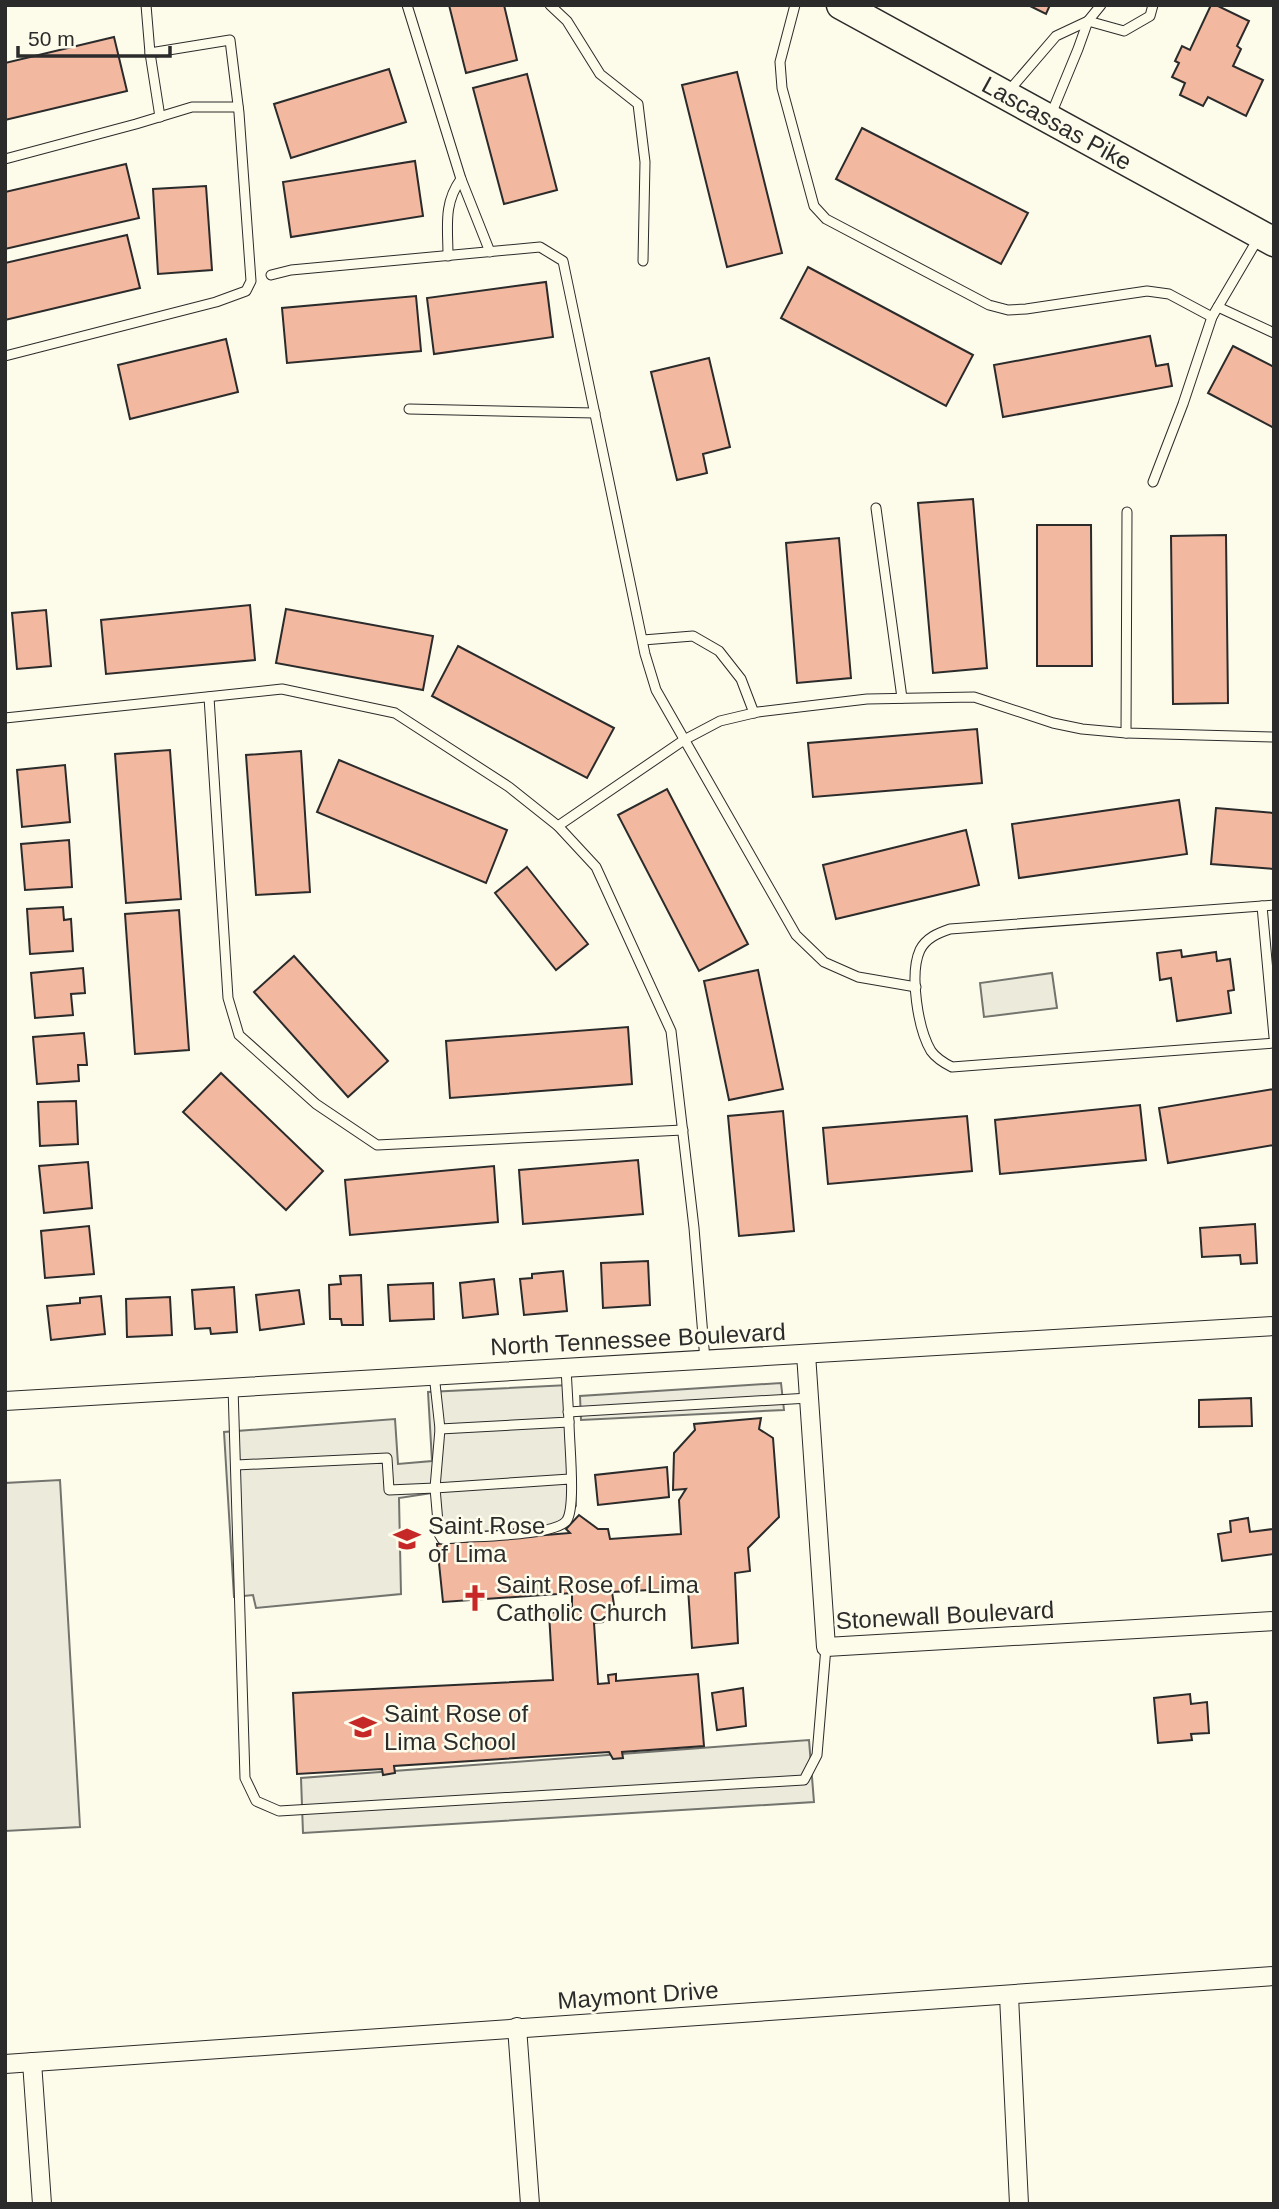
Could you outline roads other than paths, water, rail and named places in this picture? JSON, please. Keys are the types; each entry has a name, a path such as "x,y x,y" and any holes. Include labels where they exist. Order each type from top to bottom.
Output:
{"main road":[{"name":"Lascassas Pike","path":"841,5 1267,239"}],"street":[{"name":"North Tennessee Boulevard","path":"5,1401 1274,1326"},
{"name":"Stonewall Boulevard","path":"806,1354 826,1647 1274,1621"},
{"name":"Maymont Drive","path":"5,2064 1274,1976"},
{"path":"1009,1996 1019,2204"},
{"path":"517,2027 530,2204"},
{"path":"32,2062 42,2204"}],"lane":[{"path":"146,5 160,117"},
{"path":"407,5 461,179 490,252"},
{"path":"550,5 567,21 600,74 638,104 645,162 643,261"},
{"path":"795,5 780,62 782,88 814,206 826,219 989,305 1009,310 1026,309 1147,291 1169,294 1212,317"},
{"path":"1006,95 1056,36 1087,20 1101,5"},
{"path":"1087,20 1124,31 1150,16 1153,5"},
{"path":"1049,119 1087,20"},
{"path":"5,356 216,302 246,291 251,281 238,107 230,40 150,53"},
{"path":"5,159 192,107 238,107"},
{"path":"448,256 448,203 461,179"},
{"path":"1153,482 1212,317 1267,239"},
{"path":"271,275 291,270 540,247 564,261 643,640 656,690 796,935 824,962 858,976 916,987"},
{"path":"1217,307 1274,333"},
{"path":"409,409 595,413"},
{"path":"876,508 902,698"},
{"path":"1126,733 1127,512"},
{"path":"643,640 693,636 719,651 741,679 754,713"},
{"path":"5,718 282,689 395,713 509,787 558,826 596,867 671,1031 694,1228 705,1360"},
{"path":"209,697 228,998 239,1035 316,1104 377,1145 683,1130"},
{"path":"558,826 684,740 720,721 754,713 867,699 974,697 1053,723 1082,729 1126,733 1274,737"},
{"path":"1274,905 950,929 934,934 920,949 916,987 923,1030 932,1052 952,1067 1274,1043"},
{"path":"1262,906 1274,1037"},
{"path":"434,1374 440,1429 435,1488 439,1534 442,1539 545,1531 561,1526 567,1520 572,1505 566,1368"},
{"path":"233,1387 245,1778 256,1801 279,1811 804,1780 817,1755 826,1647"},
{"path":"440,1429 809,1398"},
{"path":"236,1465 387,1458 389,1490 570,1479"}],"place":[{"name":"Saint Rose of Lima","path":"407,1539"},
{"name":"Saint Rose of Lima Catholic Church","path":"475,1598"},
{"name":"Saint Rose of Lima School","path":"363,1727"}]}
